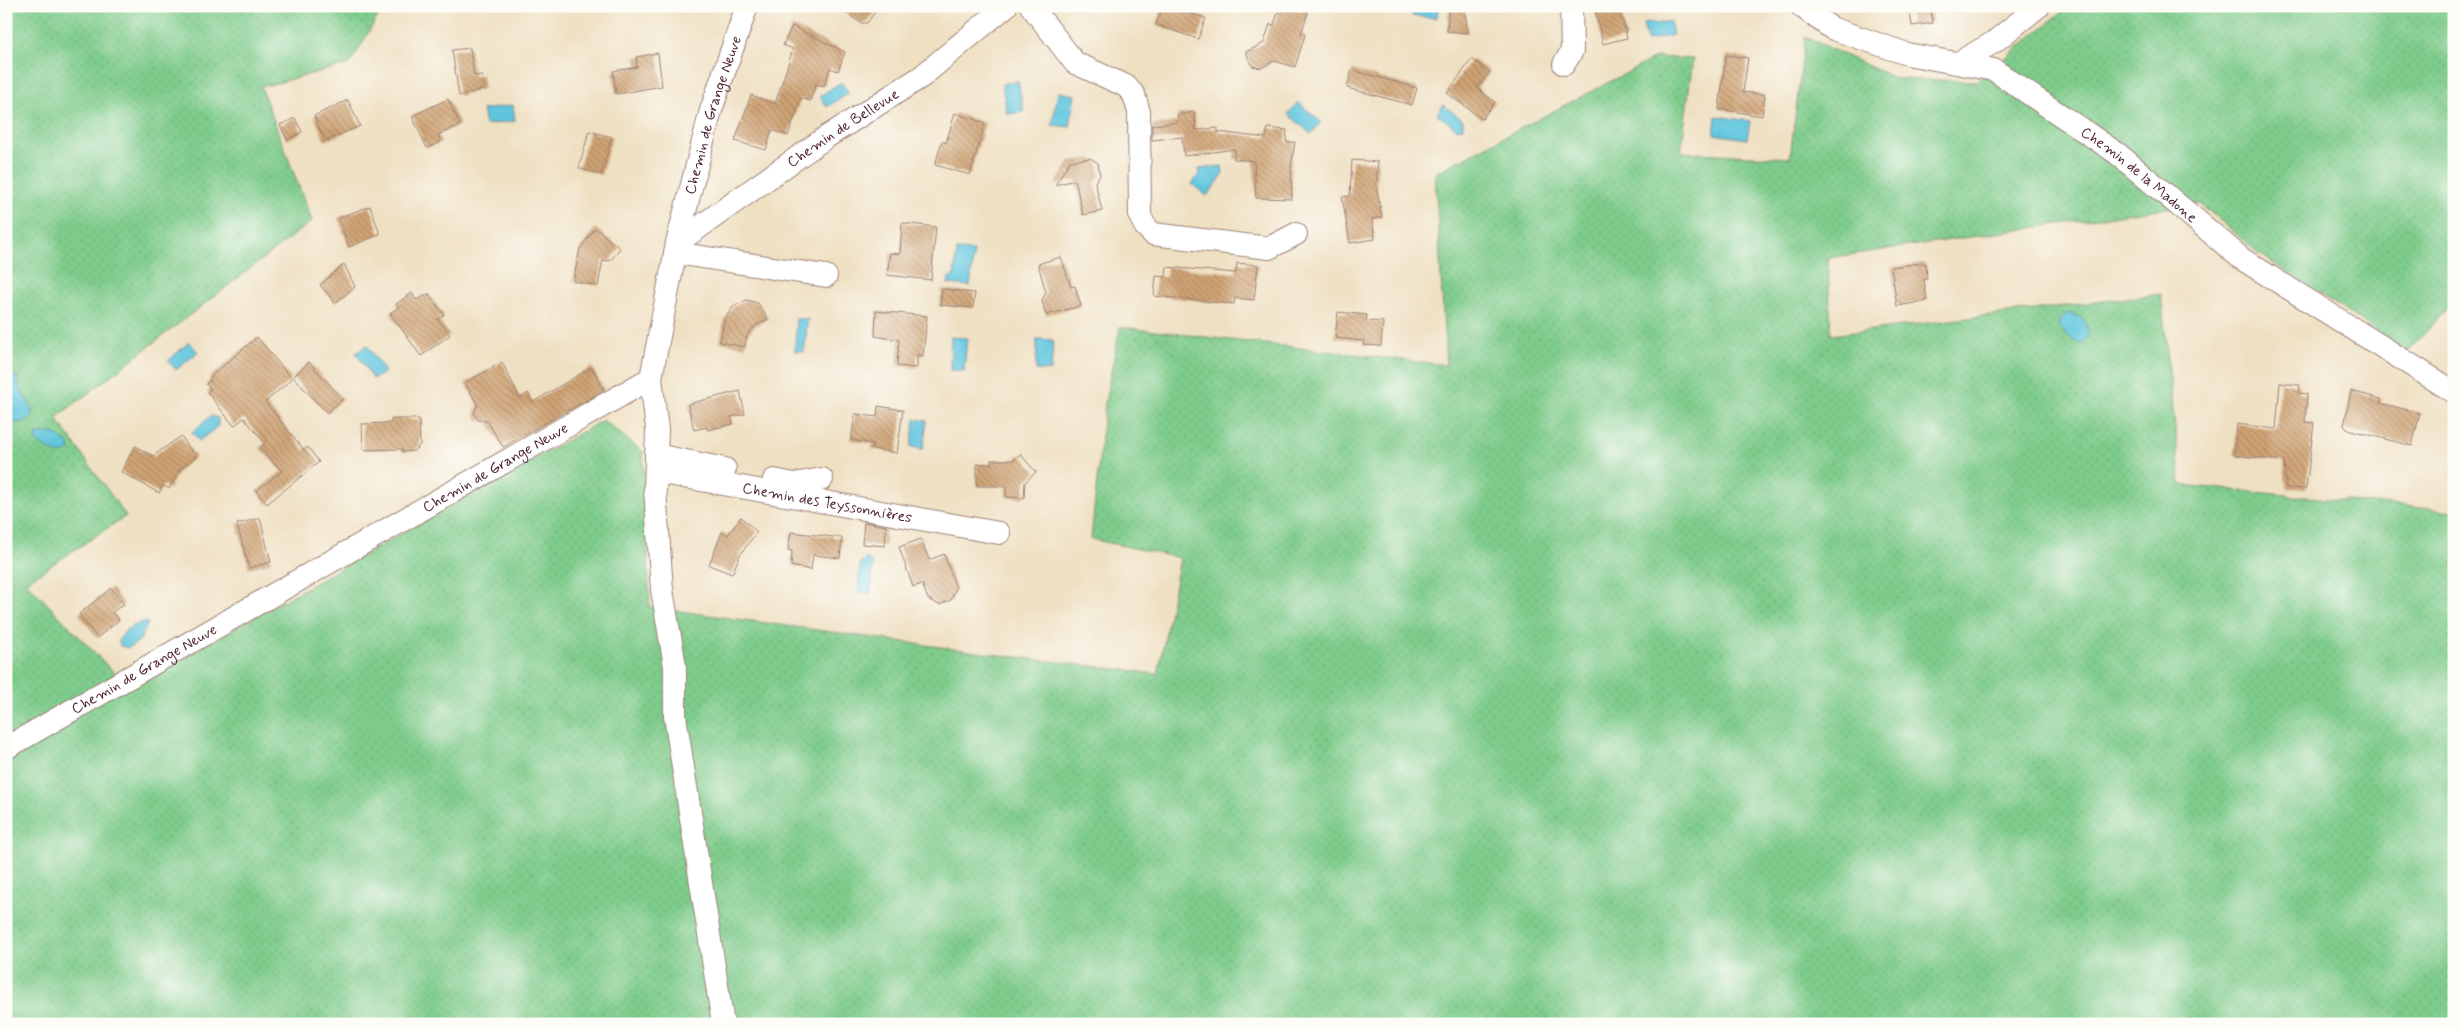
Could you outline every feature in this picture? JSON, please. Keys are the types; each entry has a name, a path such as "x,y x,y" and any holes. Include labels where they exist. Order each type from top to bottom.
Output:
{"street":[{"name":"Chemin de Grange Neuve","path":"6,748 651,378 676,248 712,110 747,6"},
{"name":"Chemin de Bellevue","path":"676,248 825,138 921,77 1006,6"},
{"path":"1031,6 1075,62 1126,86 1134,95 1139,112 1140,216 1145,226 1153,234 1268,248 1296,234"},
{"path":"1564,64 1572,51 1571,6"},
{"name":"Chemin de la Madone","path":"1801,6 1831,28 1907,54 1994,70 2118,154 2242,259 2454,392"},
{"path":"1958,63 1994,42 2039,6"},
{"path":"676,248 826,276"},
{"path":"651,378 657,430 656,463 662,590 675,666 675,716 723,1024"},
{"name":"Chemin des Teyssonnières","path":"656,463 794,484 822,479"},
{"name":"Chemin des Teyssonnières","path":"656,463 999,533"}],"green space":[{"path":"6,6 384,6 350,64 261,87 312,221 56,418 126,516 26,582 129,688 603,420 643,452 650,607 991,654 1158,674 1180,558 1091,539 1105,402 1120,327 1446,365 1435,173 1657,57 1693,59 1681,152 1790,158 1805,37 1897,79 1977,81 2069,6 2454,6 2454,216 2442,220 2454,234 2454,301 2408,352 2258,253 2200,203 1828,258 1831,335 2161,294 2181,485 2454,511 2454,1020 2446,1024 6,1024"}],"water":[{"path":"1413,6 1438,6 1437,18 1412,16"},
{"path":"1670,21 1673,35 1647,41 1643,24 1652,22 1653,25"},
{"path":"1018,81 1024,112 1007,114 1002,84"},
{"path":"841,82 849,93 827,107 820,96"},
{"path":"1058,92 1075,95 1070,127 1052,125"},
{"path":"1298,102 1321,122 1311,134 1288,114"},
{"path":"513,105 515,121 485,125 482,110"},
{"path":"1443,105 1463,120 1463,127 1457,129 1437,114"},
{"path":"1716,116 1750,121 1747,139 1714,134"},
{"path":"1222,166 1223,175 1207,196 1192,184 1199,174 1199,169"},
{"path":"957,250 974,251 970,286 948,284 949,277 954,277"},
{"path":"2068,313 2078,316 2086,324 2088,333 2083,343 2072,340 2058,324 2062,317"},
{"path":"796,319 808,319 804,352 795,351"},
{"path":"951,337 967,338 964,371 950,370"},
{"path":"1037,339 1053,340 1051,371 1036,370"},
{"path":"189,342 198,352 176,370 168,361"},
{"path":"367,345 385,372 373,379 356,353"},
{"path":"6,374 17,376 20,389 31,408 32,416 30,420 6,425"},
{"path":"211,416 218,418 218,426 199,441 192,432"},
{"path":"915,419 927,421 923,449 911,447"},
{"path":"53,433 68,443 70,450 57,453 36,441 37,434"},
{"path":"867,558 873,564 871,593 858,592 860,563"},
{"path":"143,622 148,623 140,640 129,648 120,646 119,640 127,629"}],"building":[{"path":"836,6 879,6 867,23 861,23"},
{"path":"1163,6 1180,6 1179,10 1206,18 1198,39 1156,25"},
{"path":"1280,6 1291,6 1308,12 1301,34 1305,35 1295,67 1274,61 1261,68 1252,66 1246,52 1264,43 1270,24 1274,25"},
{"path":"1449,6 1464,6 1468,33 1447,31"},
{"path":"1603,6 1619,6 1627,38 1603,44 1595,10"},
{"path":"1909,6 1930,6 1933,23 1912,26"},
{"path":"792,26 845,52 838,71 830,68 824,86 816,84 810,101 801,98 788,136 772,130 766,150 735,141 751,95 775,104 793,49 783,45"},
{"path":"470,48 474,76 482,75 484,89 459,96 452,50"},
{"path":"658,53 662,86 616,94 613,71 637,67 636,57"},
{"path":"1726,55 1748,58 1743,92 1765,95 1762,116 1719,109"},
{"path":"1472,59 1490,72 1477,88 1495,102 1482,119 1447,93"},
{"path":"1352,70 1417,88 1412,105 1347,88"},
{"path":"448,99 460,125 438,135 441,142 427,148 412,116"},
{"path":"348,100 360,126 325,141 314,116"},
{"path":"1194,112 1196,130 1218,128 1218,132 1266,138 1268,128 1287,130 1286,142 1295,142 1291,166 1292,199 1256,198 1254,161 1234,159 1235,149 1184,156 1182,137 1152,140 1152,125 1178,122 1177,115"},
{"path":"955,113 985,123 970,175 935,165 942,141 946,143"},
{"path":"295,118 302,132 287,140 280,125"},
{"path":"589,131 612,137 601,175 579,168"},
{"path":"1090,158 1098,163 1100,175 1095,182 1102,211 1083,215 1075,180 1055,185 1070,161"},
{"path":"1352,160 1378,162 1376,185 1382,217 1372,219 1375,239 1350,243 1342,197 1350,196"},
{"path":"370,206 380,234 349,247 338,218"},
{"path":"902,223 936,227 931,280 887,275 890,253 900,254"},
{"path":"595,228 620,248 610,261 603,260 598,286 573,281 580,249"},
{"path":"1061,257 1071,287 1075,286 1081,306 1046,315 1042,301 1046,292 1038,264"},
{"path":"1237,263 1258,265 1254,300 1235,298 1234,304 1154,296 1156,276 1166,277 1167,267 1236,273"},
{"path":"344,264 355,287 335,303 320,285"},
{"path":"1926,264 1927,279 1924,279 1927,301 1897,306 1891,267"},
{"path":"942,289 975,293 973,308 940,305"},
{"path":"412,293 416,300 429,294 444,315 438,319 450,335 421,356 390,313 399,307 396,304"},
{"path":"746,300 758,303 768,319 755,326 747,335 745,347 720,342 724,320 733,307"},
{"path":"876,311 927,316 923,356 917,355 917,368 897,366 899,340 875,336"},
{"path":"1338,312 1367,315 1366,321 1383,322 1381,346 1363,345 1364,341 1335,338"},
{"path":"257,337 292,379 265,402 304,450 308,447 319,462 267,504 256,491 282,471 260,448 265,443 244,418 234,426 207,392 211,389 206,384 211,380 209,378"},
{"path":"309,362 343,399 327,413 293,377"},
{"path":"502,362 520,398 528,393 533,402 592,367 604,390 503,447 487,421 478,420 474,413 478,405 465,383"},
{"path":"2280,383 2300,385 2299,393 2307,394 2305,422 2314,423 2306,489 2286,488 2284,461 2234,455 2237,424 2276,429"},
{"path":"740,391 745,414 731,417 733,424 707,430 707,427 694,430 688,404"},
{"path":"2351,391 2381,399 2380,403 2420,413 2412,446 2347,429 2344,426"},
{"path":"878,406 903,410 897,453 872,449 873,444 851,440 855,414 877,417"},
{"path":"391,419 419,419 420,445 414,451 402,452 402,449 363,450 362,424 391,423"},
{"path":"181,436 196,457 180,469 169,489 163,485 159,493 121,472 135,446 153,456"},
{"path":"1020,454 1036,472 1025,482 1024,498 1006,497 1006,486 977,486 977,464 991,464 991,460 1014,460"},
{"path":"741,517 757,532 740,555 732,574 709,565 722,532 728,535"},
{"path":"260,518 271,562 249,568 237,524"},
{"path":"864,522 886,526 885,546 862,544"},
{"path":"791,532 842,538 840,558 813,555 811,570 791,566 792,551 788,550"},
{"path":"921,539 929,560 944,554 956,588 951,600 939,605 928,599 922,584 913,587 899,547"},
{"path":"111,588 124,604 112,612 119,620 97,638 79,614"}]}
